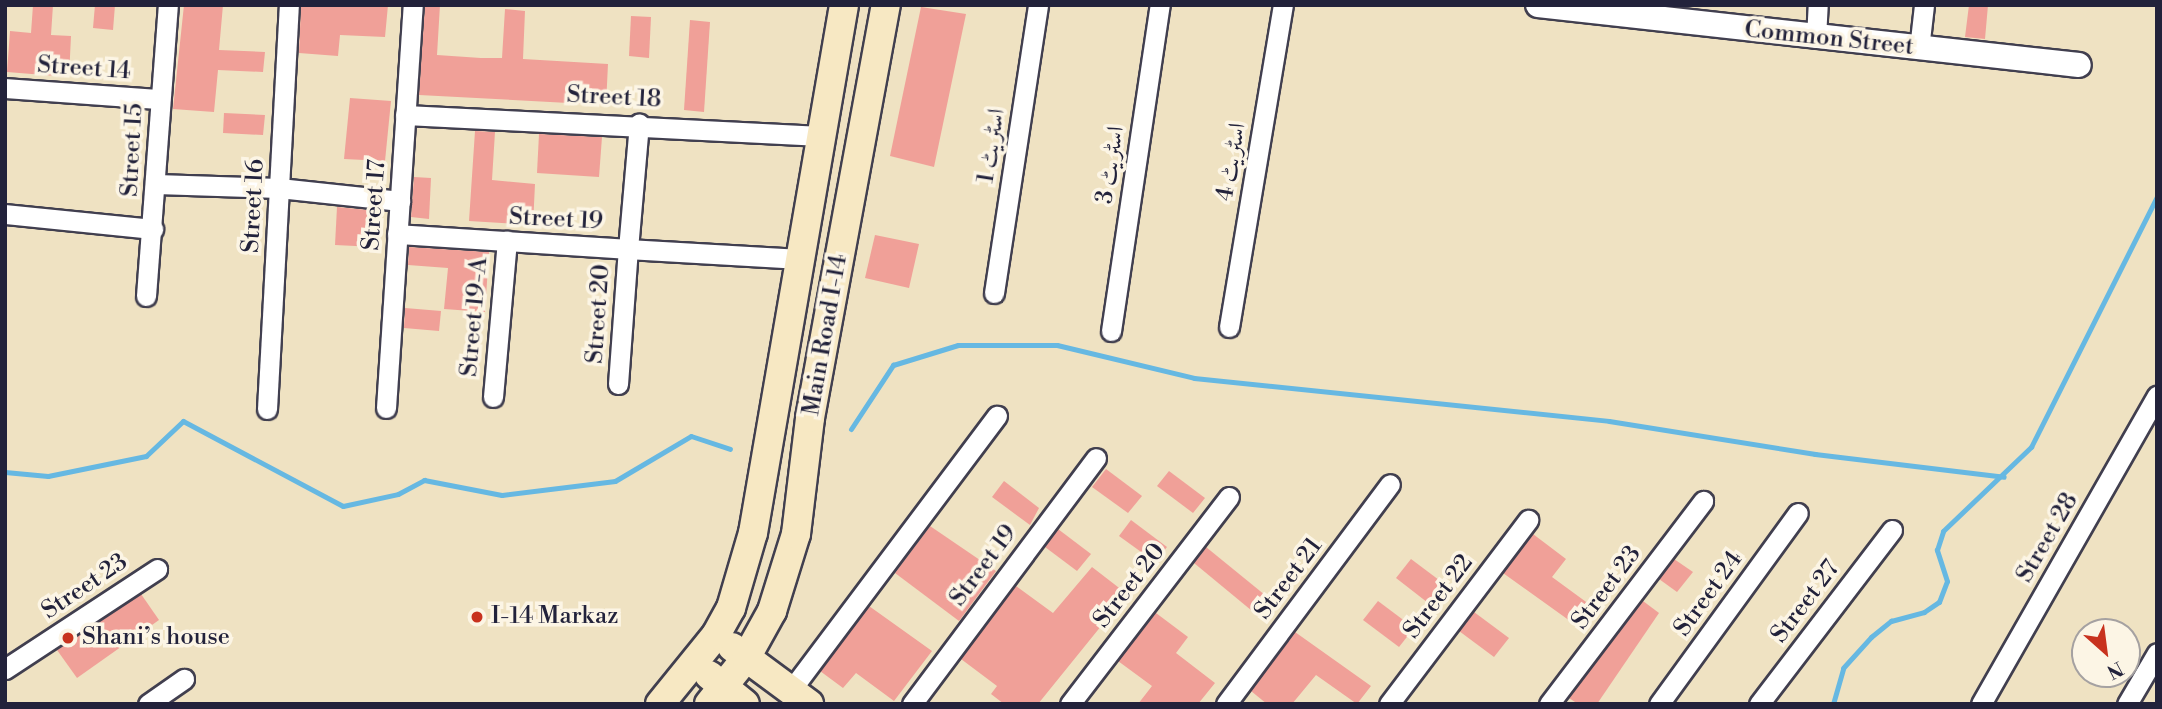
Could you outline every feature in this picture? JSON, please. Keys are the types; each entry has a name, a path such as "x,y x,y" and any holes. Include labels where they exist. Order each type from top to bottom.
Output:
{"main road":[{"name":"Main Road I-14","path":"660,704 716,635 731,608 753,533 844,5"},
{"name":"Main Road I-14","path":"695,662 726,698 772,611 796,534 810,418 886,5"},
{"path":"716,635 800,697"}],"street":[{"name":"Street 15","path":"146,296 168,5"},
{"name":"Street 16","path":"267,409 289,5"},
{"name":"Street 17","path":"386,408 413,5"},
{"name":"اسٹریٹ 1","path":"994,293 1038,5"},
{"name":"اسٹریٹ 3","path":"1111,331 1160,5"},
{"name":"اسٹریٹ 4","path":"1229,327 1283,5"},
{"name":"Common Street","path":"1538,5 1710,15 1816,38 2079,65"},
{"path":"1816,38 1818,5"},
{"path":"1919,49 1924,5"},
{"name":"Street 14","path":"5,88 159,99"},
{"name":"Street 18","path":"405,115 639,123 821,136"},
{"name":"Street 19","path":"397,234 628,249 639,123"},
{"path":"156,184 279,188 400,201"},
{"path":"5,214 153,229"},
{"name":"Street 19-A","path":"493,397 507,241"},
{"path":"628,249 800,259"},
{"name":"Street 20","path":"618,384 628,249"},
{"name":"Street 28","path":"1981,704 2157,396"},
{"path":"800,697 997,416"},
{"name":"Street 19","path":"912,704 1096,458"},
{"name":"Street 21","path":"1226,704 1390,484"},
{"name":"Street 20","path":"1070,704 1229,497"},
{"name":"Street 23","path":"1549,704 1703,501"},
{"name":"Street 24","path":"1659,704 1798,513"},
{"name":"Street 22","path":"1390,704 1528,520"},
{"name":"Street 27","path":"1759,704 1892,530"},
{"name":"Street 23","path":"5,670 156,569"},
{"path":"2127,704 2157,653"},
{"path":"148,704 184,680"}],"building":[{"path":"33,5 53,5 51,35 71,36 69,77 7,72 10,31 31,33"},
{"path":"95,5 115,5 113,30 93,28"},
{"path":"184,5 223,5 219,50 265,52 263,72 218,70 214,112 173,109"},
{"path":"301,5 388,5 385,37 340,35 338,56 299,53"},
{"path":"425,5 440,5 437,55 481,58 502,58 505,9 525,11 523,59 608,64 606,105 419,95"},
{"path":"1969,5 1988,5 1985,39 1965,37"},
{"path":"921,7 966,14 934,167 890,156"},
{"path":"631,16 651,17 649,58 629,56"},
{"path":"690,20 710,22 704,112 684,110"},
{"path":"350,98 391,101 385,161 344,159"},
{"path":"224,113 265,115 263,135 223,133"},
{"path":"475,131 495,132 492,180 535,184 533,225 469,221"},
{"path":"539,134 602,137 599,177 537,173"},
{"path":"414,177 431,178 429,219 411,217"},
{"path":"337,207 378,211 376,247 335,245"},
{"path":"875,235 919,244 909,288 865,278"},
{"path":"409,247 489,252 485,312 444,309 448,268 408,265"},
{"path":"405,308 441,311 439,331 404,328"},
{"path":"1106,469 1142,496 1128,513 1092,487"},
{"path":"1169,471 1205,498 1193,513 1157,486"},
{"path":"1004,481 1039,508 1030,525 992,497"},
{"path":"1131,520 1167,547 1155,562 1119,536"},
{"path":"930,526 996,571 959,621 895,573"},
{"path":"1058,529 1091,554 1077,571 1045,547"},
{"path":"1533,534 1566,559 1552,577 1593,607 1577,626 1503,573"},
{"path":"1206,547 1276,604 1263,620 1194,563"},
{"path":"1411,559 1447,586 1432,606 1396,578"},
{"path":"1674,559 1693,572 1677,592 1659,579"},
{"path":"1092,567 1127,594 1038,704 1004,704 991,694 997,686 961,659 1016,586 1053,613"},
{"path":"141,594 159,620 77,678 57,650"},
{"path":"1378,601 1414,628 1399,647 1363,620"},
{"path":"1643,601 1659,613 1597,704 1578,704 1569,698"},
{"path":"869,606 932,651 894,701 856,673 843,688 820,671"},
{"path":"1474,612 1509,638 1494,657 1459,631"},
{"path":"1156,613 1188,637 1176,653 1215,683 1198,704 1138,704 1152,686 1118,661"},
{"path":"1295,632 1371,686 1357,704 1316,675 1292,704 1267,704 1251,691"}],"waterway":[{"path":"1833,704 1843,668 1871,637 1891,621 1924,612 1939,602 1947,581 1937,550 1943,531 2031,447 2157,197"},
{"path":"851,429 893,365 958,345 1057,345 1194,378 1609,421 1815,454 2004,477"},
{"path":"5,472 48,476 146,456 183,421 343,506 398,494 424,480 502,495 615,481 691,436 730,449"}],"place":[{"name":"I-14 Markaz","path":"477,617"},
{"name":"Shani’s house","path":"68,638"}]}
